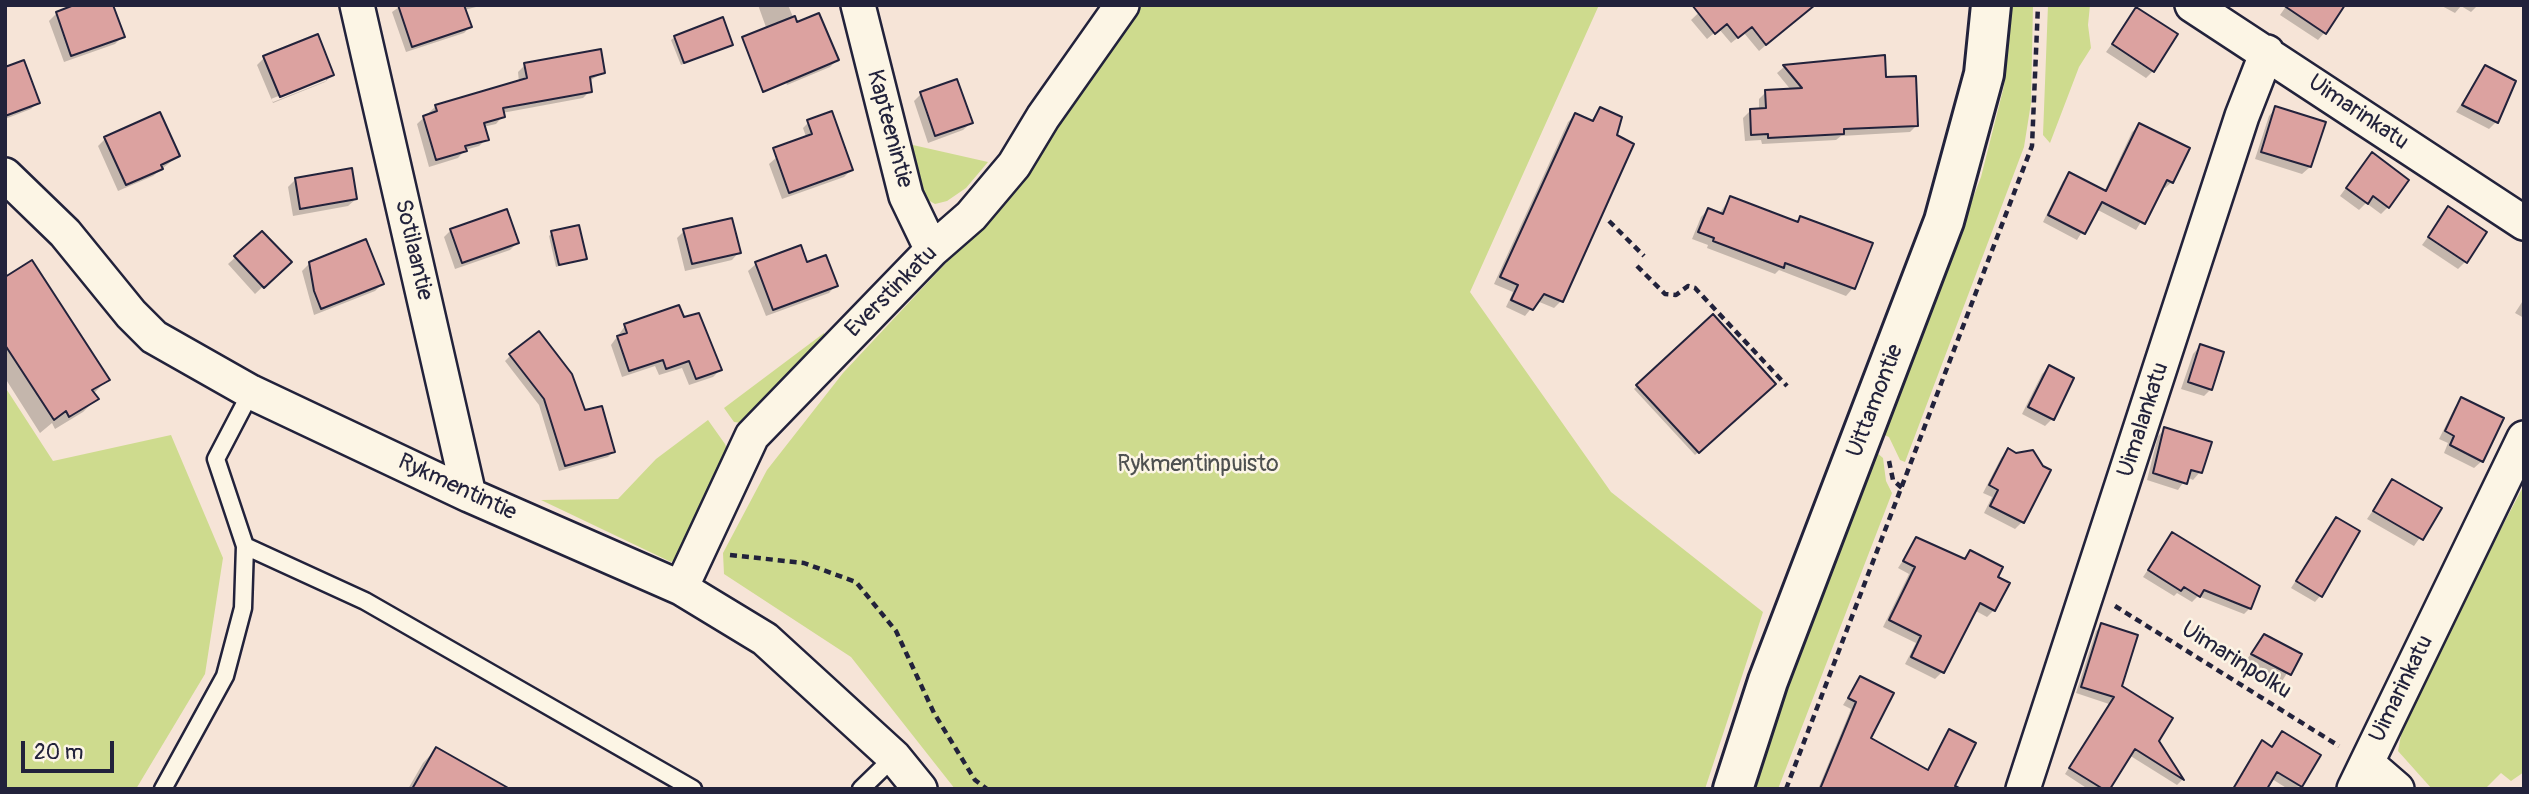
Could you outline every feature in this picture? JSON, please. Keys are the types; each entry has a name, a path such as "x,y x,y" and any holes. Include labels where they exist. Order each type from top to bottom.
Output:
{"street":[{"name":"Sotilaantie","path":"357,5 469,495"},
{"name":"Kapteenintie","path":"858,5 906,196 932,250"},
{"name":"Everstinkatu","path":"681,588 752,436 932,250 971,216 1014,165 1043,117 1122,5"},
{"name":"Uittamontie","path":"1733,789 1768,681 1944,221 1984,74 1991,5"},
{"name":"Uimarinkatu","path":"2192,5 2524,223"},
{"name":"Uimalankatu","path":"2022,789 2242,116 2267,52"},
{"name":"Rykmentintie","path":"5,175 65,233 131,314 154,337 251,392 469,495 681,588 765,639 894,757 920,789"},
{"name":"Uimarinkatu","path":"2360,776 2524,438"},
{"path":"2360,776 2397,789"}],"lane":[{"path":"163,789 225,676 243,608 246,546 216,459 251,392"},
{"path":"246,546 365,601 693,789"},
{"path":"862,789 894,757"}],"path":[{"path":"1786,789 2032,146 2038,5"},
{"path":"1609,220 1644,256"},
{"path":"1637,266 1665,294 1676,295 1688,286 1695,288 1787,386"},
{"path":"1887,454 1893,480 1902,488"},
{"path":"698,551 804,563 856,582 896,631 934,713 975,780 987,789"},
{"name":"Uimarinpolku","path":"2088,589 2360,776"}],"green space":[{"name":"Rykmentinpuisto","path":"1139,5 1599,5 1470,292 1611,492 1763,612 1705,789 955,789 851,657 724,574 723,553 767,470 843,373 1016,188"},
{"path":"2012,5 2033,5 2031,103 2024,147 1905,462 1900,460 1889,437 1882,434 1981,177 2004,86"},
{"path":"2048,5 2090,5 2088,25 2091,48 2079,67 2050,143 2043,135"},
{"path":"904,143 988,162 966,188 947,201 935,204 928,200 917,183"},
{"path":"824,333 827,347 743,423 734,422 724,408"},
{"path":"5,387 53,461 171,435 223,558 205,674 136,789 5,789"},
{"path":"708,420 725,444 731,460 678,559 671,562 541,500 618,499 656,459"},
{"path":"1876,452 1883,458 1886,481 1892,493 1778,789 1750,789 1771,726"},
{"path":"2524,485 2524,772 2511,781 2501,773 2485,789 2432,789 2398,751 2406,710"}],"building":[{"path":"74,5 113,5 125,37 71,56 56,12"},
{"path":"398,5 464,5 472,27 412,47"},
{"path":"1692,5 1815,5 1766,45 1752,27 1738,38 1727,24 1715,34"},
{"path":"2283,5 2345,5 2326,34"},
{"path":"2136,7 2178,34 2154,72 2112,44"},
{"path":"819,13 839,60 763,92 742,37 795,16 797,22"},
{"path":"723,17 733,45 684,63 674,36"},
{"path":"318,34 334,75 280,97 263,56"},
{"path":"601,49 605,73 590,77 592,92 503,108 505,117 484,123 489,140 465,146 467,151 436,160 423,116 437,111 435,105 527,78 524,63"},
{"path":"1885,55 1886,77 1916,76 1918,126 1844,129 1844,134 1768,138 1768,134 1751,135 1750,109 1766,108 1765,90 1802,88 1783,65"},
{"path":"24,60 40,103 5,116 5,67"},
{"path":"2485,65 2516,81 2498,123 2462,105"},
{"path":"957,79 973,123 935,136 920,92"},
{"path":"2275,106 2326,122 2311,167 2261,152"},
{"path":"1600,107 1622,117 1617,135 1634,144 1563,302 1544,294 1533,310 1511,300 1518,285 1500,277 1575,113 1593,121"},
{"path":"832,111 853,170 789,193 773,148 812,134 807,120"},
{"path":"160,112 180,156 161,165 163,169 126,185 104,137"},
{"path":"2139,123 2190,148 2173,183 2167,180 2145,224 2102,202 2085,234 2048,215 2069,172 2106,191"},
{"path":"2372,152 2409,180 2389,208 2373,196 2368,204 2346,188"},
{"path":"352,168 357,199 300,209 295,178"},
{"path":"1730,196 1798,222 1800,216 1873,243 1855,289 1785,263 1784,268 1713,241 1714,238 1698,232 1708,208 1723,214"},
{"path":"2448,206 2487,232 2467,263 2428,237"},
{"path":"507,209 519,243 462,263 450,229"},
{"path":"732,218 741,253 692,264 683,229"},
{"path":"579,225 587,259 559,265 551,231"},
{"path":"262,231 292,262 264,288 234,256"},
{"path":"366,239 384,284 321,309 314,291 309,262"},
{"path":"801,245 807,262 826,255 838,286 773,310 755,262"},
{"path":"32,260 110,380 92,390 99,399 69,417 66,411 54,420 5,345 5,277"},
{"path":"679,305 684,317 699,313 722,370 696,379 689,361 666,369 663,360 629,371 617,336 627,333 624,324"},
{"path":"1713,314 1776,384 1699,453 1636,385"},
{"path":"539,331 572,374 585,410 602,406 615,452 565,466 544,399 509,354"},
{"path":"2200,344 2224,352 2212,390 2188,382"},
{"path":"2049,365 2074,378 2054,420 2028,407"},
{"path":"2461,397 2504,418 2483,462 2450,445 2454,436 2445,431"},
{"path":"2164,427 2212,442 2202,473 2191,470 2187,484 2153,473"},
{"path":"2008,448 2016,453 2033,450 2043,466 2051,470 2024,523 1990,506 1998,490 1989,485"},
{"path":"2392,479 2442,508 2423,540 2373,511"},
{"path":"2336,517 2360,531 2322,597 2296,581"},
{"path":"2172,532 2260,586 2251,609 2204,590 2200,597 2184,587 2181,591 2148,570"},
{"path":"1916,537 1965,559 1970,550 2003,567 1998,577 2010,583 1995,611 1980,603 1944,673 1911,657 1921,636 1889,620 1915,567 1903,561"},
{"path":"2101,623 2138,635 2122,686 2173,718 2159,741 2184,780 2135,749 2110,789 2103,789 2069,768 2114,697 2081,687"},
{"path":"2264,634 2302,654 2291,675 2251,654"},
{"path":"1860,676 1894,693 1871,738 1928,770 1949,729 1976,743 1955,786 1961,789 1820,789 1856,702 1848,698"},
{"path":"2282,731 2321,755 2302,787 2277,772 2267,789 2233,789 2262,740 2272,747"},
{"path":"436,747 510,789 412,789"}]}
